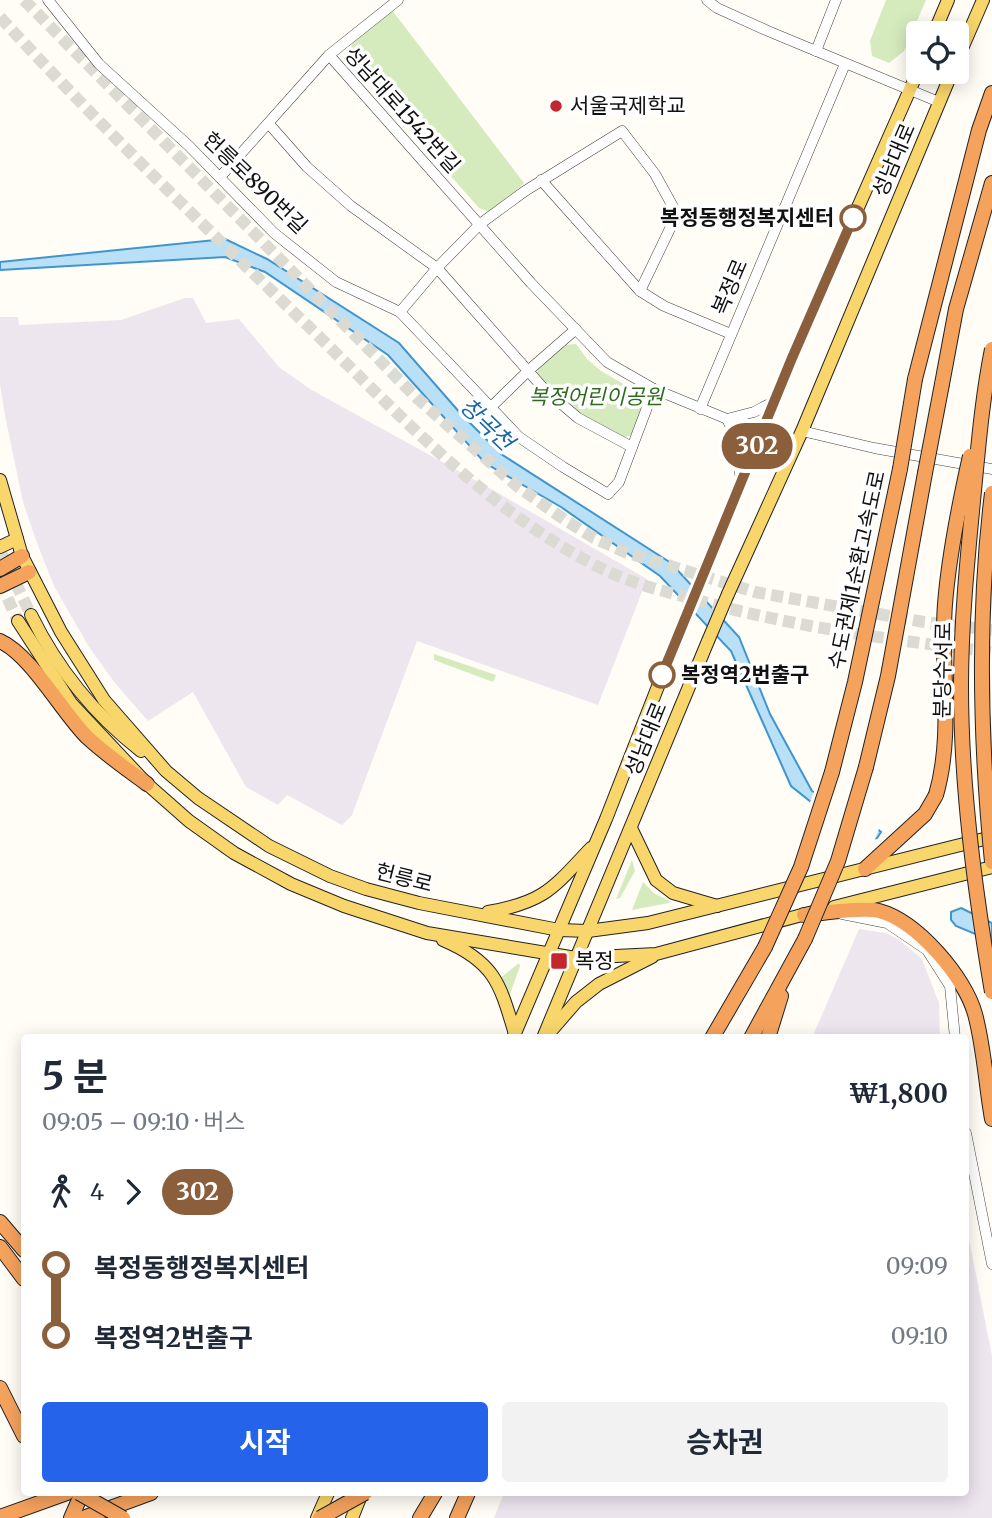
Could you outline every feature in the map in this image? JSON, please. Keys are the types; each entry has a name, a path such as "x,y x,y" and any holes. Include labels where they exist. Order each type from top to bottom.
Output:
{"highway":[{"name":"수도권제1순환고속도로","path":"714,1034 765,947 801,867 832,772 855,682 900,469 915,379 979,130 992,93"},
{"path":"753,1034 805,939 838,861 866,767 888,676 956,309 992,183"},
{"name":"분당수서로","path":"992,349 984,393 966,576 961,686 966,801 973,874 992,992"},
{"path":"865,869 925,814 936,795 944,758 944,605 955,524 984,393"},
{"name":"분당수서로","path":"992,493 987,536 981,681 984,786 992,865"},
{"path":"0,569 22,556"},
{"path":"0,586 29,572"},
{"path":"0,641 10,646 26,663 87,737 147,784"},
{"path":"804,915 877,910 891,916 924,939 960,981 975,1012 992,1119"},
{"path":"769,1034 789,971"},
{"path":"0,1222 21,1246"},
{"path":"0,1247 21,1275"},
{"path":"0,1388 21,1430"},
{"path":"0,1517 59,1496"},
{"path":"71,1518 80,1496"},
{"path":"86,1496 123,1518"},
{"path":"83,1518 143,1496"},
{"path":"319,1518 358,1496"},
{"path":"421,1518 433,1496"},
{"path":"457,1518 467,1496"}],"main road":[{"path":"939,21 948,0"},
{"path":"969,32 983,0"},
{"name":"성남대로","path":"515,1034 775,401 912,84"},
{"name":"성남대로","path":"546,1034 708,641 802,431 947,84"},
{"name":"헌릉로","path":"0,480 22,556 61,632 104,700 166,771 198,798 269,846 366,889 419,903 559,930 588,931 648,923 992,837"},
{"path":"0,547 17,539"},
{"path":"31,615 46,645 74,684 122,736 166,771"},
{"name":"헌릉로","path":"18,621 71,703 147,784 189,821 263,870 344,906 427,933 576,958 656,954 992,865"},
{"path":"631,828 656,880 673,893 717,906"},
{"path":"479,914 519,906 541,897 596,842"},
{"path":"427,933 467,950 487,968 501,987 513,1034"},
{"path":"548,1034 576,1002 599,984 656,954"},
{"path":"319,1518 327,1496"},
{"path":"352,1518 362,1496"}],"street":[{"name":"헌릉로890번길","path":"48,0 106,71 220,177 274,233 336,282 400,312 519,437 562,467 608,494 619,482 654,388"},
{"path":"329,55 398,0"},
{"path":"707,0 717,8 939,103"},
{"path":"816,51 836,0"},
{"name":"성남대로1542번길","path":"220,177 329,55 531,283 607,362 654,388 727,419"},
{"name":"복정로","path":"701,409 845,64"},
{"path":"269,124 307,167 351,206 437,268 545,390 578,418 632,447"},
{"path":"400,312 437,268 480,224 541,180 622,131 655,174 677,214 640,291"},
{"path":"541,180 640,291 664,306 731,334"},
{"path":"490,408 576,329"},
{"path":"742,481 732,429 727,419 754,412 775,401"},
{"path":"802,431 874,448 992,469"},
{"path":"836,912 887,923 927,950 950,986 955,1034"},
{"path":"969,1148 992,1264"}],"shaded area":[{"path":"185,298 193,298 206,323 239,319 279,367 310,389 647,579 598,705 417,641 352,815 342,825 287,795 278,805 246,787 193,692 148,721 115,683 89,647 54,586 37,543 23,502 5,416 0,384 0,317 18,317 19,325 121,320"},
{"path":"859,929 886,933 898,939 922,959 939,1003 940,1034 814,1034"},
{"path":"969,1239 992,1356 992,1518 494,1518 503,1496 969,1496"}],"green space":[{"path":"886,0 926,0 917,21 906,21 904,51 889,63 872,56 870,41"},
{"path":"392,10 524,183 492,213 479,208 349,61 352,44"},
{"name":"복정어린이공원","path":"576,344 587,359 601,371 639,393 643,403 632,435 623,438 580,416 537,376 538,365 564,345"},
{"path":"434,654 496,675 493,682 434,660"},
{"path":"632,860 635,871 620,898 616,899"},
{"path":"643,882 655,894 670,901 669,903 632,910"},
{"path":"519,963 520,966 509,997 499,979"}],"water":[{"path":"225,239 267,259 399,343 461,414 501,454 671,563 739,637 770,714 812,791 874,826 881,832 877,838 860,841 791,786 731,651 660,576 561,507 485,463 388,355 265,272 225,257 0,270 0,262"},
{"path":"961,908 992,923 992,941 956,926 951,920 951,912"}],"pier":[{"path":"815,789 880,826 874,842 858,845 809,805"}],"tunnel":[{"path":"24,0 418,399 517,486 565,520 594,538 625,552 755,592 924,622 992,630"},
{"path":"0,17 151,174 412,428 526,523 609,572 663,591 770,618 843,632 992,652"},
{"path":"0,550 31,615"},
{"path":"0,582 18,621"}],"bus line":[{"name":"302","path":"662,675 792,358 853,218"}],"place":[{"name":"서울국제학교","path":"556,106"},
{"name":"복정동행정복지센터","path":"853,218"},
{"name":"복정역2번출구","path":"662,675"},
{"name":"복정","path":"559,961"}],"water label":[{"name":"창곡천","path":"487,424"}]}
